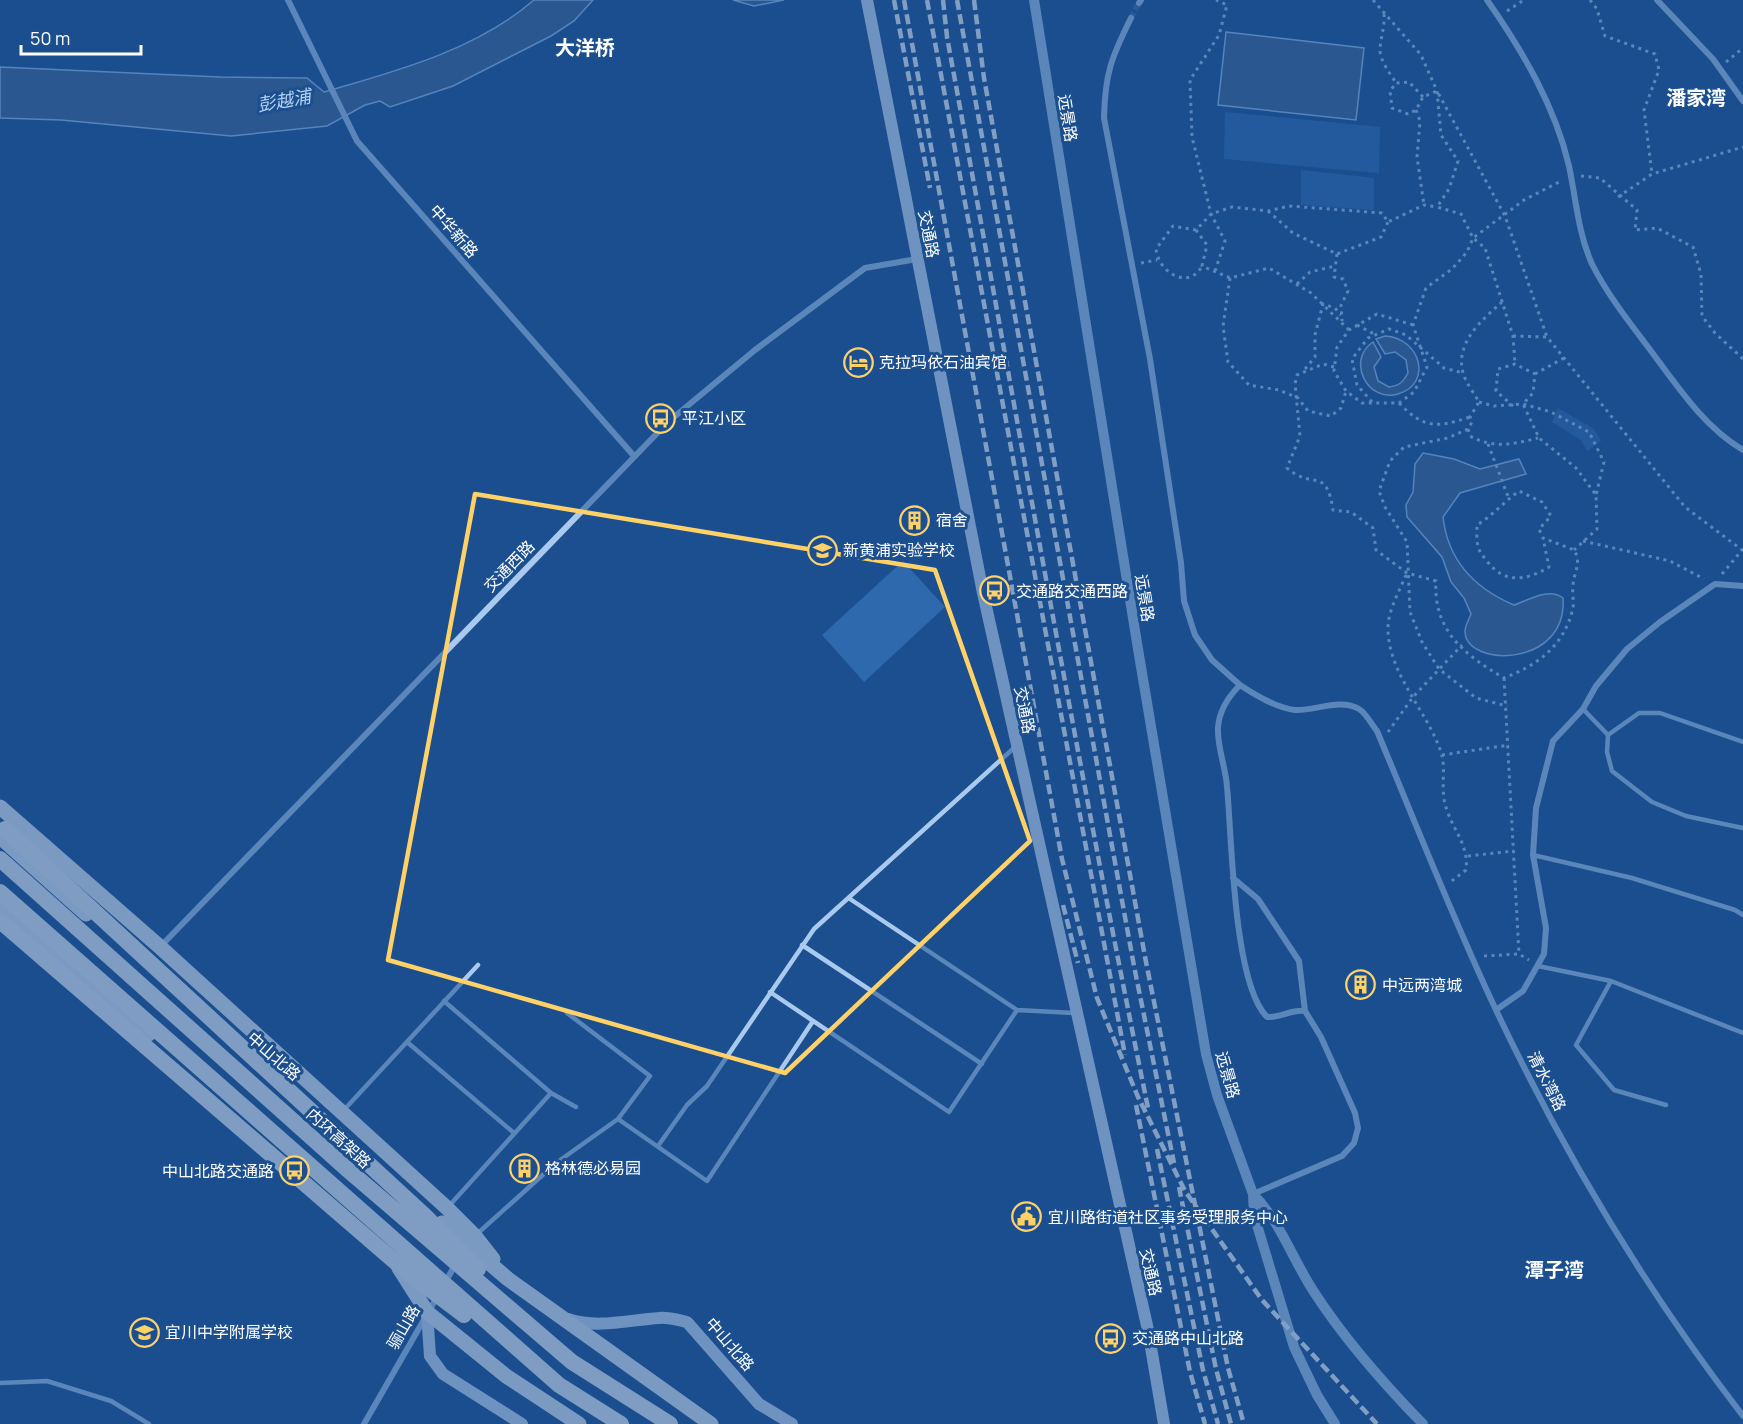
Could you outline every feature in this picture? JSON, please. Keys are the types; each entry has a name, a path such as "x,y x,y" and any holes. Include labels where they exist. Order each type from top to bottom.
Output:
{"highway":[{"path":"3,833 425,1216 572,1362"},
{"name":"内环高架路","path":"0,859 348,1170 572,1362 670,1424"},
{"path":"0,892 559,1385"},
{"path":"0,921 406,1272 559,1385 621,1424"}],"main road":[{"name":"交通路","path":"867,0 1016,747 1148,1330 1164,1424"},
{"path":"0,807 160,947 447,1208 471,1240"},
{"name":"中山北路","path":"3,833 204,1018 377,1167 471,1240 508,1279 711,1424"},
{"path":"0,907 376,1232 428,1312 506,1376 579,1424"},
{"path":"195,980 204,1018"},
{"path":"377,1167 389,1156"},
{"path":"428,1312 430,1356 443,1374 522,1424"},
{"name":"中山北路","path":"559,1316 589,1323 622,1324 660,1317 687,1322 759,1404 792,1424"}],"street":[{"name":"中华新路","path":"288,0 347,126 357,141 634,456"},
{"name":"远景路","path":"1034,0 1198,1013 1217,1095 1253,1194 1254,1215 1294,1347 1317,1395 1335,1424"},
{"path":"1487,0 1514,39 1556,125 1588,254 1610,294 1705,421 1743,450"},
{"path":"1657,0 1719,68 1743,101"},
{"name":"清水湾路","path":"1131,18 1114,52 1105,81 1104,118 1150,359 1181,563 1184,601 1195,634 1212,660 1240,685 1259,696 1293,710 1314,710 1335,704 1359,709 1377,731 1496,1010 1554,1125 1606,1217 1662,1306 1743,1416"},
{"name":"交通西路","path":"160,947 634,456 695,399 865,268 917,259"},
{"path":"1496,1010 1523,991 1544,954 1546,928 1533,855 1536,808 1553,741 1583,709 1596,686 1627,649 1660,622 1714,584 1743,586"},
{"path":"1240,685 1228,697 1220,714 1218,730 1226,770 1233,878 1247,972 1259,1010 1267,1017 1276,1018 1297,1010 1305,1011"},
{"path":"1233,878 1258,899 1299,961 1305,1011 1321,1037 1355,1113 1358,1128 1354,1143 1342,1156 1253,1194"},
{"name":"远景路","path":"1253,1194 1267,1208 1315,1293 1353,1347 1423,1424"},
{"name":"骊山路","path":"364,1424 471,1240"}],"lane":[{"path":"1583,709 1608,735 1607,752 1612,771 1652,802 1686,816 1743,828"},
{"path":"1608,735 1639,713 1660,713 1743,742"},
{"path":"658,1146 687,1105 707,1086 814,929 850,899 1016,747"},
{"path":"1533,855 1632,878 1735,910 1743,915"},
{"path":"850,899 1017,1010 1076,1013"},
{"path":"802,945 982,1064"},
{"path":"342,1113 478,965"},
{"path":"1538,966 1611,981 1743,1033"},
{"path":"1611,981 1576,1045 1614,1090 1666,1105"},
{"path":"770,992 949,1112 1017,1010"},
{"path":"444,1001 550,1093 576,1107"},
{"path":"471,1240 556,1163 618,1119 651,1076 567,1013"},
{"path":"618,1119 707,1181 813,1021"},
{"path":"407,1042 514,1133"},
{"path":"447,1208 550,1093"},
{"path":"0,1383 47,1381 111,1401 149,1424"}],"path":[{"path":"1215,271 1225,241 1211,214 1192,137 1190,80 1220,35 1227,5 1216,0"},
{"path":"1373,0 1421,55 1437,91 1505,216 1547,337 1685,507 1742,550 1714,584 1670,561 1583,541"},
{"path":"1498,16 1524,0"},
{"path":"1593,1 1605,36 1655,54 1659,70 1644,110 1652,174"},
{"path":"1384,12 1385,31 1380,49 1382,60 1396,83"},
{"path":"1719,68 1743,48"},
{"path":"1423,97 1409,82 1396,83 1390,91 1392,108 1408,114 1416,110 1423,97 1437,91"},
{"path":"1437,91 1441,135 1458,161 1449,189 1437,207"},
{"path":"1416,110 1420,121 1416,142 1424,205"},
{"path":"1618,197 1652,174 1743,147"},
{"path":"1413,325 1377,314 1349,330 1337,347 1334,367 1346,391 1362,403 1399,403 1414,392 1427,368 1413,325 1426,288 1452,269 1467,252 1473,238 1524,200 1570,175 1600,178 1618,197 1637,210 1635,230 1657,228 1693,247 1701,274 1702,316 1715,333 1743,359"},
{"path":"1268,211 1293,234 1337,254 1381,237 1388,222 1424,205 1461,214 1473,238 1485,248 1513,336 1515,364"},
{"path":"1196,230 1211,214 1232,207 1268,211 1289,206 1382,213 1388,222"},
{"path":"1173,226 1196,230 1208,244 1202,266 1199,271 1185,278 1170,275 1157,261 1156,249 1173,226"},
{"path":"1337,254 1334,277 1344,279 1348,291 1341,305 1343,324"},
{"path":"1202,266 1230,278 1269,268 1297,284 1323,304 1349,330"},
{"path":"1297,284 1310,272 1335,266"},
{"path":"1230,278 1223,326 1228,362 1249,385 1279,390 1298,399 1308,411 1331,416 1341,408 1346,391"},
{"path":"1502,302 1472,331 1462,352 1463,373 1479,402 1494,406 1523,404 1551,412 1589,432 1604,462 1596,495 1597,529 1574,550"},
{"path":"1323,304 1335,308 1341,315"},
{"path":"1323,304 1315,335 1316,357 1297,375 1295,384 1300,436 1287,468 1297,477 1323,482 1330,490 1333,510 1351,512 1373,528 1376,550 1407,573 1436,581 1435,602 1441,620 1451,636 1462,645 1474,661 1504,678"},
{"path":"1357,325 1376,334"},
{"path":"1373,403 1357,385 1352,359 1368,338 1389,329 1406,335 1444,368 1463,373"},
{"path":"1513,336 1547,337"},
{"path":"1535,374 1564,358"},
{"path":"1304,370 1323,364 1334,367"},
{"path":"1513,406 1496,391 1498,369 1515,364 1535,374"},
{"path":"1523,404 1533,393 1535,374"},
{"path":"1399,403 1423,423 1437,425 1470,417 1479,402"},
{"path":"1523,404 1539,438 1576,468 1596,495"},
{"path":"1470,417 1472,422 1468,429 1448,438 1404,447 1390,461 1383,474 1379,491 1385,507 1407,542 1410,612 1422,642 1439,669 1476,698 1507,706"},
{"path":"1468,429 1470,436 1488,444 1513,444 1539,438"},
{"path":"1488,444 1509,499"},
{"path":"1520,491 1542,502 1551,516 1539,529 1543,538 1549,567 1539,573 1512,579 1502,575 1479,550 1477,525 1497,513 1509,499 1520,491"},
{"path":"1504,678 1527,669 1560,640 1573,606 1573,584 1579,560 1574,550 1543,538"},
{"path":"1407,573 1393,603 1387,630 1392,653 1413,697 1433,730 1442,755 1441,784 1446,810 1468,856 1466,870 1443,887"},
{"path":"1381,741 1413,697 1462,645"},
{"path":"1504,678 1519,954"},
{"path":"1442,755 1509,744"},
{"path":"1468,856 1514,851"},
{"path":"1473,956 1519,954 1538,966"}],"highlighted area":[{"path":"475,494 935,570 1030,841 785,1073 388,960"}],"shaded area":[{"path":"1225,112 1380,127 1379,173 1224,159"},
{"path":"1301,170 1374,178 1374,210 1301,205"},
{"path":"1558,408 1594,429 1601,441 1587,451 1581,440 1552,422"},
{"path":"903,561 945,607 864,682 822,635"}],"water":[{"name":"彭越浦","path":"534,0 593,0 574,21 551,36 453,86 390,107 380,101 365,105 327,126 231,136 61,120 0,118 0,67 220,77 307,78 324,92 407,67 461,46 487,33"},
{"path":"733,0 784,0 754,6"},
{"path":"1226,32 1364,48 1356,120 1218,105"},
{"path":"1385,336 1407,344 1418,362 1419,372 1416,381 1409,389 1398,394 1387,395 1377,392 1369,386 1361,369 1361,359 1365,350 1373,342 1381,357 1374,367 1378,381 1389,387 1398,385 1404,379 1408,373 1406,360 1395,352 1385,354 1376,339"},
{"path":"1423,453 1454,459 1480,469 1519,459 1526,474 1460,493 1443,517 1446,533 1458,560 1466,572 1488,591 1514,605 1545,594 1563,598 1560,621 1550,638 1534,649 1516,655 1497,655 1481,651 1469,643 1465,631 1471,614 1464,598 1451,582 1442,557 1407,517 1406,505 1413,492 1415,464"}],"tunnel":[{"path":"1131,18 1139,3"}],"railway":[{"path":"894,0 930,188"},
{"path":"904,0 1062,859 1097,998 1138,1097 1185,1191 1262,1300 1377,1424"},
{"path":"927,0 1125,1055"},
{"path":"943,0 947,37 1045,573 1148,1108"},
{"path":"957,0 1134,966 1174,1163"},
{"path":"974,0 984,78 1146,962 1228,1368 1244,1424"},
{"path":"1063,905 1078,963"},
{"path":"1136,1105 1190,1372 1205,1424"},
{"path":"1157,1149 1203,1370 1218,1424"},
{"path":"1179,1187 1216,1369 1231,1424"}],"place":[{"name":"克拉玛依石油宾馆","path":"858,362"},
{"name":"平江小区","path":"661,418"},
{"name":"宿舍","path":"915,520"},
{"name":"新黄浦实验学校","path":"822,550"},
{"name":"交通路交通西路","path":"995,591"},
{"name":"中远两湾城","path":"1361,985"},
{"name":"格林德必易园","path":"524,1168"},
{"name":"中山北路交通路","path":"295,1171"},
{"name":"宜川路街道社区事务受理服务中心","path":"1027,1217"},
{"name":"宜川中学附属学校","path":"144,1332"},
{"name":"交通路中山北路","path":"1111,1338"}],"district":[{"name":"大洋桥","path":"585,48"},
{"name":"潘家湾","path":"1696,98"},
{"name":"潭子湾","path":"1554,1270"}]}
